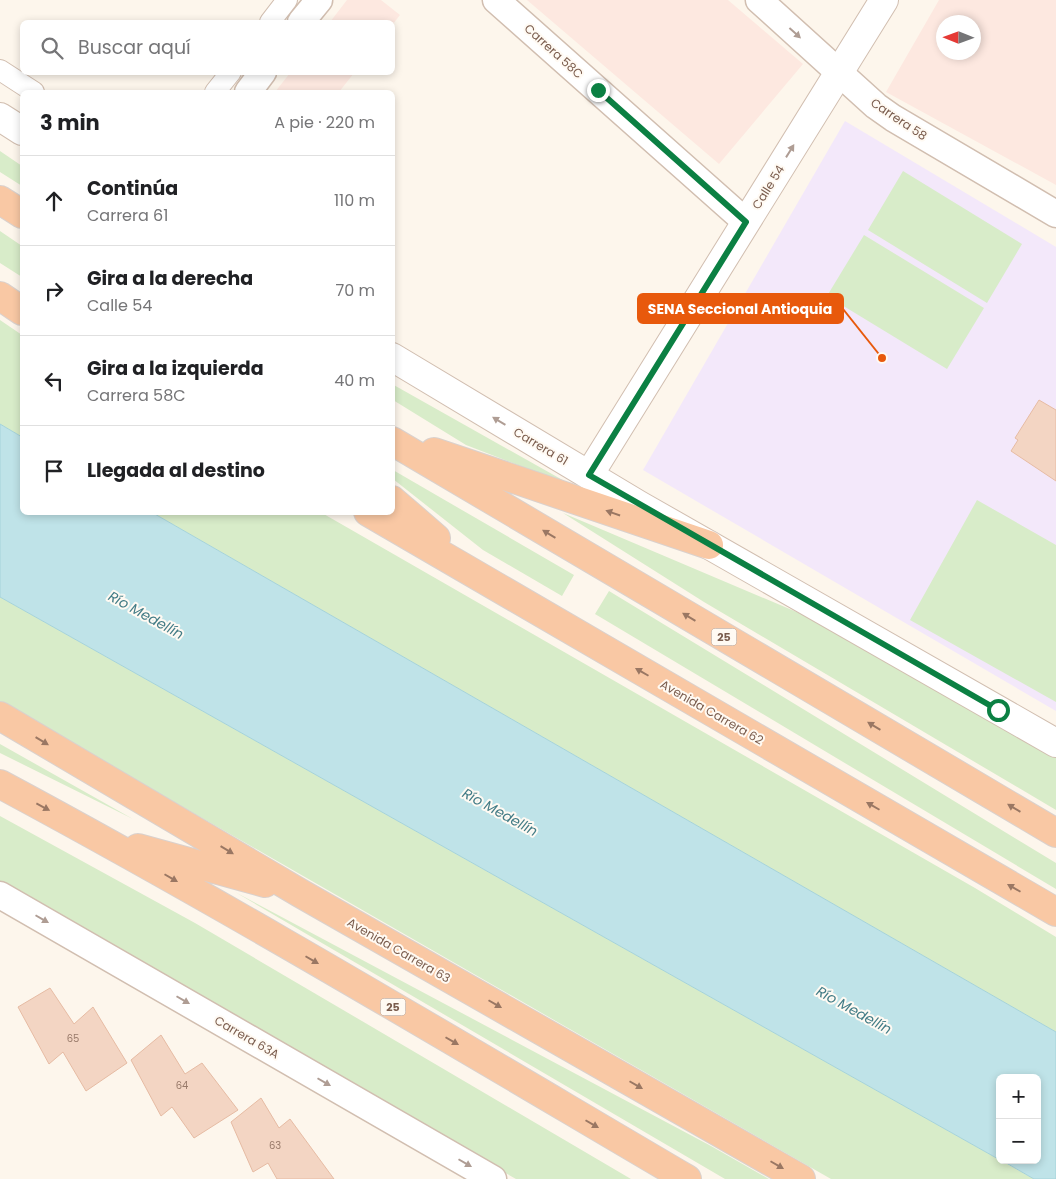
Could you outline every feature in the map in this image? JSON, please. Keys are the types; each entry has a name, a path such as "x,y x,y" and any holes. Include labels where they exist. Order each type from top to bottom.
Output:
{"highway":[{"path":"0,200 20,213"},
{"path":"0,296 20,310"},
{"path":"395,441 709,545"},
{"name":"25","path":"395,442 1056,833"},
{"path":"395,503 489,582"},
{"name":"Avenida Carrera 62","path":"373,515 1056,912"},
{"name":"Avenida Carrera 63","path":"0,716 300,893 801,1179"},
{"name":"25","path":"0,784 226,909 687,1179"},
{"path":"98,837 300,893"}],"street":[{"path":"272,20 287,0"},
{"path":"303,20 319,0"},
{"name":"Carrera 58C","path":"496,0 746,222"},
{"name":"Carrera 58","path":"759,0 876,106 893,118 1056,214"},
{"name":"Calle 54","path":"589,475 884,0"},
{"path":"0,70 31,90"},
{"path":"217,90 229,75"},
{"path":"250,90 261,75"},
{"path":"0,117 20,130"},
{"name":"Carrera 61","path":"395,358 709,545 1056,743"},
{"name":"Carrera 63A","path":"0,895 493,1179"}],"shaded area":[{"path":"347,0 381,0 400,15 395,21 332,20"},
{"path":"527,0 728,0 803,64 719,164"},
{"path":"939,0 1056,0 1056,185 886,92"},
{"path":"288,75 352,75 341,90 277,90"},
{"path":"845,121 1056,247 1056,711 643,470"}],"green space":[{"path":"0,151 20,165 20,185 0,172"},
{"path":"903,171 1022,244 987,303 868,230"},
{"path":"0,231 20,245 20,276 0,263"},
{"path":"864,235 984,308 947,369 827,296"},
{"path":"0,320 20,334 20,436 0,424"},
{"path":"395,386 575,487 466,445 395,401"},
{"path":"395,471 574,575 562,596 483,550 395,481"},
{"path":"977,500 1056,545 1056,702 910,620"},
{"path":"563,513 825,624 1056,754 1056,810 704,602"},
{"path":"156,515 325,515 975,888 1056,937 1056,1032"},
{"path":"609,591 1056,863 1056,889 595,614"},
{"path":"0,597 996,1158 996,1164 1007,1164 1034,1179 831,1179 0,702"},
{"path":"0,744 133,819 0,753"},
{"path":"0,816 195,923 631,1179 516,1179 0,882"},
{"path":"235,892 711,1146 769,1179 725,1179"}],"water":[{"name":"Río Medellín","path":"0,424 20,436 20,515 156,515 1056,1032 1056,1179 1034,1179 1008,1164 1041,1164 1041,1074 996,1074 996,1158 0,597"}],"building":[{"path":"1039,400 1056,410 1056,481 1011,451 1018,440 1015,438"},
{"path":"50,988 74,1024 93,1007 127,1063 86,1091 63,1052 49,1064 18,1007"},
{"path":"161,1035 185,1074 202,1063 238,1110 194,1138 172,1107 161,1116 131,1060"},
{"path":"261,1098 279,1128 290,1119 334,1179 277,1179 268,1163 253,1172 231,1122"}],"place":[{"name":"SENA Seccional Antioquia","path":"882,358"}],"route":[{"path":"598,90 746,222 589,475 638,505 998,710"}]}
